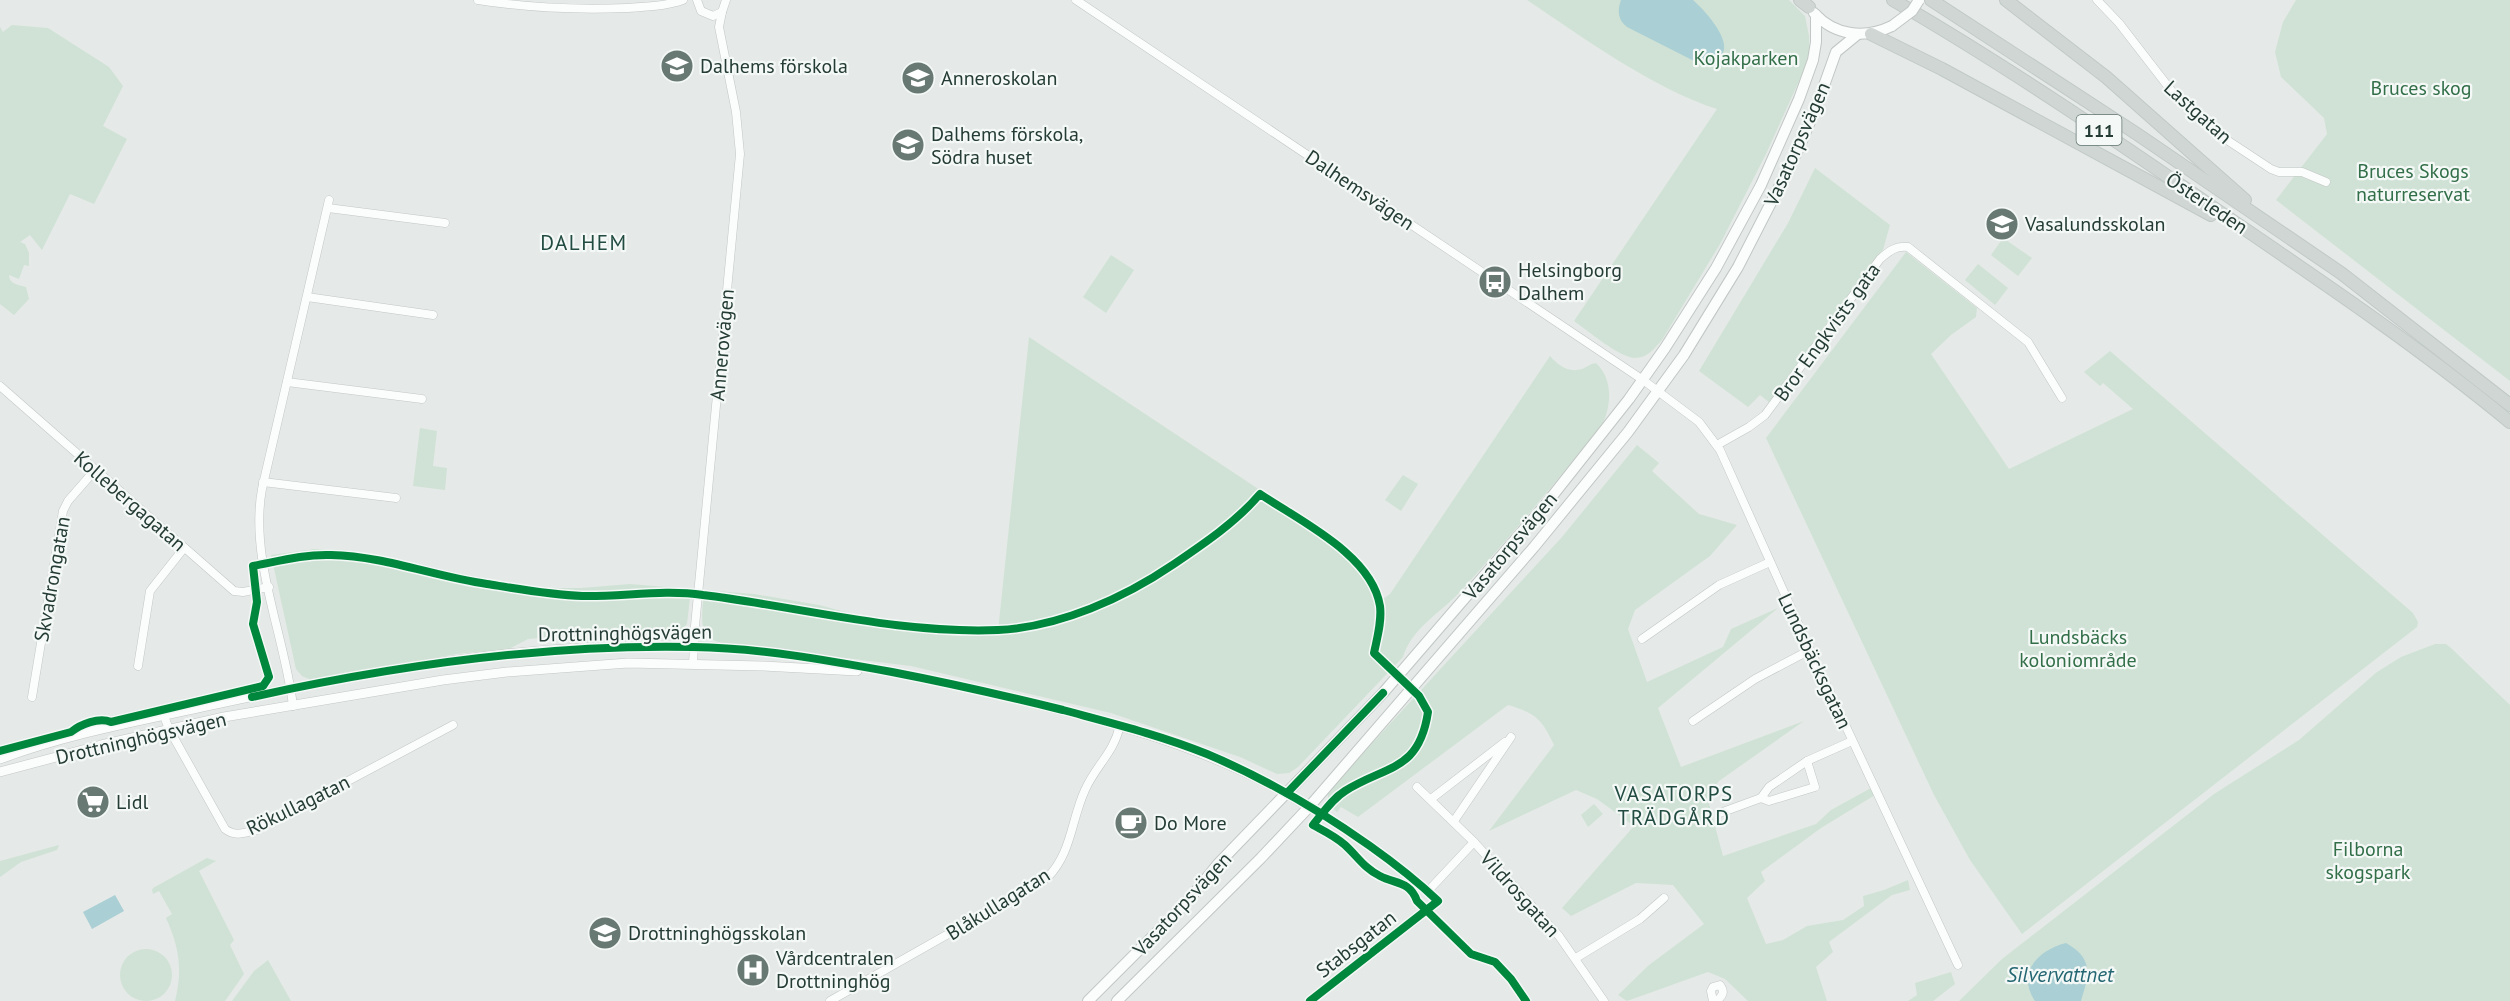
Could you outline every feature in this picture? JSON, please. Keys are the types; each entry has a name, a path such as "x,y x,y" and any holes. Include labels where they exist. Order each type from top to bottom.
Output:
{"main road":[{"name":"Österleden","path":"1893,0 2064,106 2300,267 2468,388 2510,422"},
{"path":"1864,34 1893,26 1912,10 1919,0"},
{"name":"Österleden","path":"1931,0 2137,134 2284,234 2382,304 2510,405"},
{"path":"2006,0 2106,77 2284,234"},
{"name":"Vasatorpsvägen","path":"1088,1001 1186,903 1218,864 1383,693 1580,463 1643,380 1716,268 1761,185 1799,99 1813,60 1816,42 1808,6"},
{"path":"1808,6 1835,29 1864,34 1890,42 2174,193 2300,267"},
{"name":"Vasatorpsvägen","path":"1117,1001 1309,807 1534,547 1629,432 1720,298 1763,220 1808,129 1836,52 1864,34"}],"street":[{"path":"478,0 514,6 571,9 645,7 681,1 698,4 719,27"},
{"name":"Dalhemsvägen","path":"1076,0 1643,380"},
{"name":"Lastgatan","path":"2097,0 2119,23 2177,98 2227,140 2271,169 2279,172 2302,172 2326,182"},
{"name":"Annerovägen","path":"693,664 741,154 736,112 719,27 722,12 728,1"},
{"path":"709,16 722,12"},
{"path":"293,706 259,525 260,500 328,204 445,223"},
{"name":"Bror Engkvists gata","path":"1717,445 1765,416 1880,260 1892,249 1900,246 1908,247 2028,342 2062,398"},
{"path":"307,297 433,315"},
{"name":"Lundsbäcksgatan","path":"1643,380 1699,422 1717,445 1852,741 1958,965"},
{"path":"287,382 422,399"},
{"name":"Kollebergagatan","path":"0,386 234,591 243,592 269,587"},
{"path":"0,400 7,392"},
{"name":"Skvadrongatan","path":"32,697 60,520 68,501 95,471"},
{"path":"264,482 396,498"},
{"path":"138,666 150,591 184,548"},
{"path":"1642,639 1719,585 1770,562"},
{"name":"Drottninghögsvägen","path":"0,759 25,750 164,716 291,688 411,667 508,654 591,648 694,647 763,652 834,661 976,689 1120,725 1204,753 1243,770 1309,807"},
{"path":"1693,720 1755,679 1810,650"},
{"name":"Drottninghögsvägen","path":"0,772 224,717 443,680 507,672 618,664 693,664 892,672"},
{"name":"Rökullagatan","path":"164,716 169,729 225,828 231,833 240,834 256,830 453,725"},
{"name":"Blåkullagatan","path":"833,1000 1047,878 1062,859 1085,789 1097,768 1113,749 1120,725"},
{"path":"1431,799 1511,737 1454,821"},
{"path":"1720,813 1761,798 1769,787 1807,761 1852,741"},
{"path":"1761,798 1769,801 1815,787 1807,761"},
{"path":"1417,787 1474,842"},
{"path":"1309,807 1343,827 1428,891"},
{"name":"Vildrosgatan","path":"1428,891 1474,842 1528,900 1576,958 1605,1001"},
{"name":"Stabsgatan","path":"1310,1001 1438,901 1428,891"},
{"path":"1576,958 1640,919 1664,898"}],"green space":[{"name":"Kojakparken","path":"1527,0 1789,0 1805,16 1809,36 1809,59 1766,154 1720,244 1662,340 1643,356 1635,358 1621,353 1574,321 1717,109 1668,89"},
{"name":"Bruces skog","path":"2296,0 2510,0 2510,381 2276,200 2327,134 2324,118 2281,77 2275,52 2283,22"},
{"path":"12,25 48,28 109,67 123,86 103,126 127,139 94,204 70,194 42,250 30,235 20,242 25,244 29,253 29,266 24,265 19,279 9,275 9,278 15,284 26,287 29,299 14,315 0,304 0,27 3,32"},
{"path":"1815,168 1890,225 1883,250 1770,403 1760,395 1748,407 1699,371 1788,223"},
{"path":"2003,238 2032,258 2018,276 1991,255"},
{"name":"Lundsbäcks koloniområde","path":"1906,252 1977,308 1976,317 1951,335 1931,354 2009,469 2133,409 2103,383 2100,386 2084,372 2110,351 2413,613 2418,622 2417,627 2022,934 1970,860 1934,795 1766,438"},
{"path":"1111,255 1134,270 1106,313 1083,297"},
{"path":"1978,264 2008,288 1995,305 1965,280"},
{"path":"1029,337 1343,545 1370,574 1383,599 1390,594 1550,356 1560,366 1572,370 1582,369 1596,363 1605,375 1609,389 1609,403 1603,423 1596,434 1518,526 1459,593 1419,630 1403,657 1298,767 1289,773 1277,774 1240,757 1111,713 911,666 722,643 713,640 708,635 702,623 704,590 754,594 819,605 883,622 935,630 998,631"},
{"path":"420,428 437,431 433,466 447,468 445,490 413,486"},
{"path":"1637,445 1659,463 1652,471 1699,514 1737,525 1710,556 1635,610 1628,629 1647,682 1723,647 1731,629 1778,608 1658,708 1681,767 1804,721 1719,781 1707,796 1723,856 1816,824 1831,810 1871,788 1875,795 1821,828 1761,872 1765,881 1747,898 1766,944 1783,940 1807,926 1843,920 1864,906 1863,896 1908,880 1910,890 1892,895 1829,942 1833,952 1816,967 1827,1001 1748,1001 1725,979 1708,972 1627,1001 1618,995 1649,965 1704,924 1673,885 1636,883 1571,916 1562,908 1634,826 1597,799 1576,790 1489,831 1554,745 1537,718 1525,711 1508,705 1358,817 1341,807 1337,812 1329,802 1330,789 1562,537"},
{"path":"1403,475 1418,484 1401,511 1385,500"},
{"path":"315,549 345,550 451,576 543,588 630,584 691,589 687,624 677,636 659,639 584,642 566,636 528,639 509,649 457,654 311,680 302,676 296,669 271,555"},
{"name":"Filborna skogspark","path":"2435,644 2446,644 2451,648 2510,705 2510,1001 1959,1001 2002,959 2214,794 2299,740 2377,672 2401,657"},
{"path":"1594,804 1603,814 1588,827 1581,815"},
{"path":"59,845 57,850 21,862 0,877 0,861"},
{"path":"207,858 216,861 199,871 234,940 230,945 244,974 225,1001 175,1001 179,979 177,949 166,918 172,914 159,891 153,894 152,890"},
{"path":"141,949 151,949 160,953 168,961 172,975 168,989 160,997 151,1001 141,1001 132,997 124,989 120,980 120,970 124,961 132,953"},
{"path":"268,960 291,1001 232,1001 254,971"},
{"path":"1951,972 1955,984 1933,1001 1908,1001 1917,995 1915,983"}],"water":[{"path":"1621,0 1693,0 1717,28 1724,47 1722,55 1713,61 1698,63 1627,27 1619,15"},
{"path":"115,895 124,911 92,929 83,912"},
{"name":"Silvervattnet","path":"2066,943 2081,955 2087,968 2081,1001 2035,1001 2028,981 2033,964 2047,951"}],"cycle path":[{"path":"0,751 71,732 90,722 101,720 111,722 263,686 269,677 253,624 257,602 253,566 292,558 351,556 468,581 546,593 582,596 688,593 887,624 924,628 998,630 1021,628 1068,617 1113,599 1155,576 1209,540 1241,514 1260,494 1332,541 1364,571 1374,588 1380,606 1380,624 1374,653 1419,696 1428,712 1424,732 1409,757 1340,794 1313,825 1341,842 1375,873 1406,886 1417,901 1471,954 1495,962 1511,979 1526,1001"},
{"path":"252,697 361,675 471,659 582,649 693,647 793,655 892,672 1063,710 1135,730 1207,754 1291,795 1370,846 1438,901 1310,1001"},
{"path":"1287,793 1383,693"}],"place":[{"name":"Dalhems förskola","path":"677,66"},
{"name":"Anneroskolan","path":"918,78"},
{"name":"Dalhems förskola, Södra huset","path":"908,145"},
{"name":"Vasalundsskolan","path":"2002,224"},
{"name":"Helsingborg Dalhem","path":"1495,282"},
{"name":"Lidl","path":"93,802"},
{"name":"Do More","path":"1131,823"},
{"name":"Drottninghögsskolan","path":"605,933"},
{"name":"Vårdcentralen Drottninghög","path":"753,970"}],"district":[{"name":"DALHEM","path":"584,242"},
{"name":"VASATORPS TRÄDGÅRD","path":"1674,805"}],"park label":[{"name":"Bruces Skogs naturreservat","path":"2413,182"}]}
